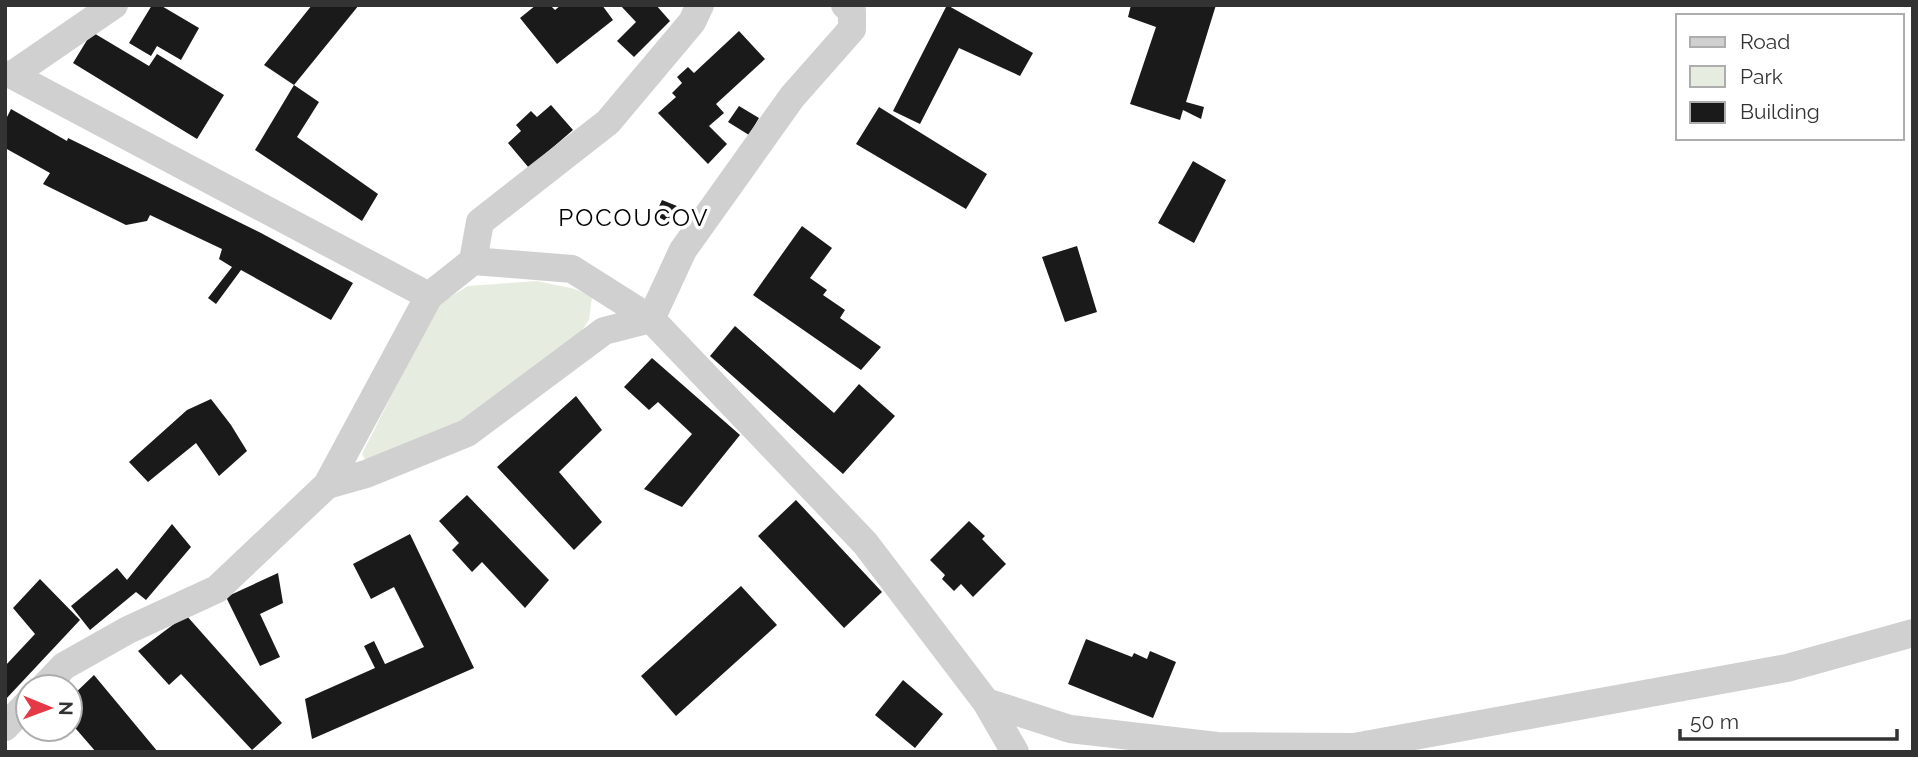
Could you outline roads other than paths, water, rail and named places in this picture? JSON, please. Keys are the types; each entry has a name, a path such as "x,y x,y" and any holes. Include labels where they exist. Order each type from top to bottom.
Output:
{"street":[{"path":"114,5 8,74 429,296"},
{"path":"57,673 64,666 128,629 217,590 327,485 429,296 473,261 480,222 608,122 692,22 700,5"},
{"path":"651,319 683,250 792,97 852,29 852,11 845,5"},
{"path":"473,261 572,269 651,319 865,544 986,702 1015,752"},
{"path":"327,485 366,474 467,433 604,331 651,319"},
{"path":"986,702 1070,729 1217,746 1354,747 1787,668 1913,633"}],"district":[{"name":"POCOUCOV","path":"634,217"}]}
